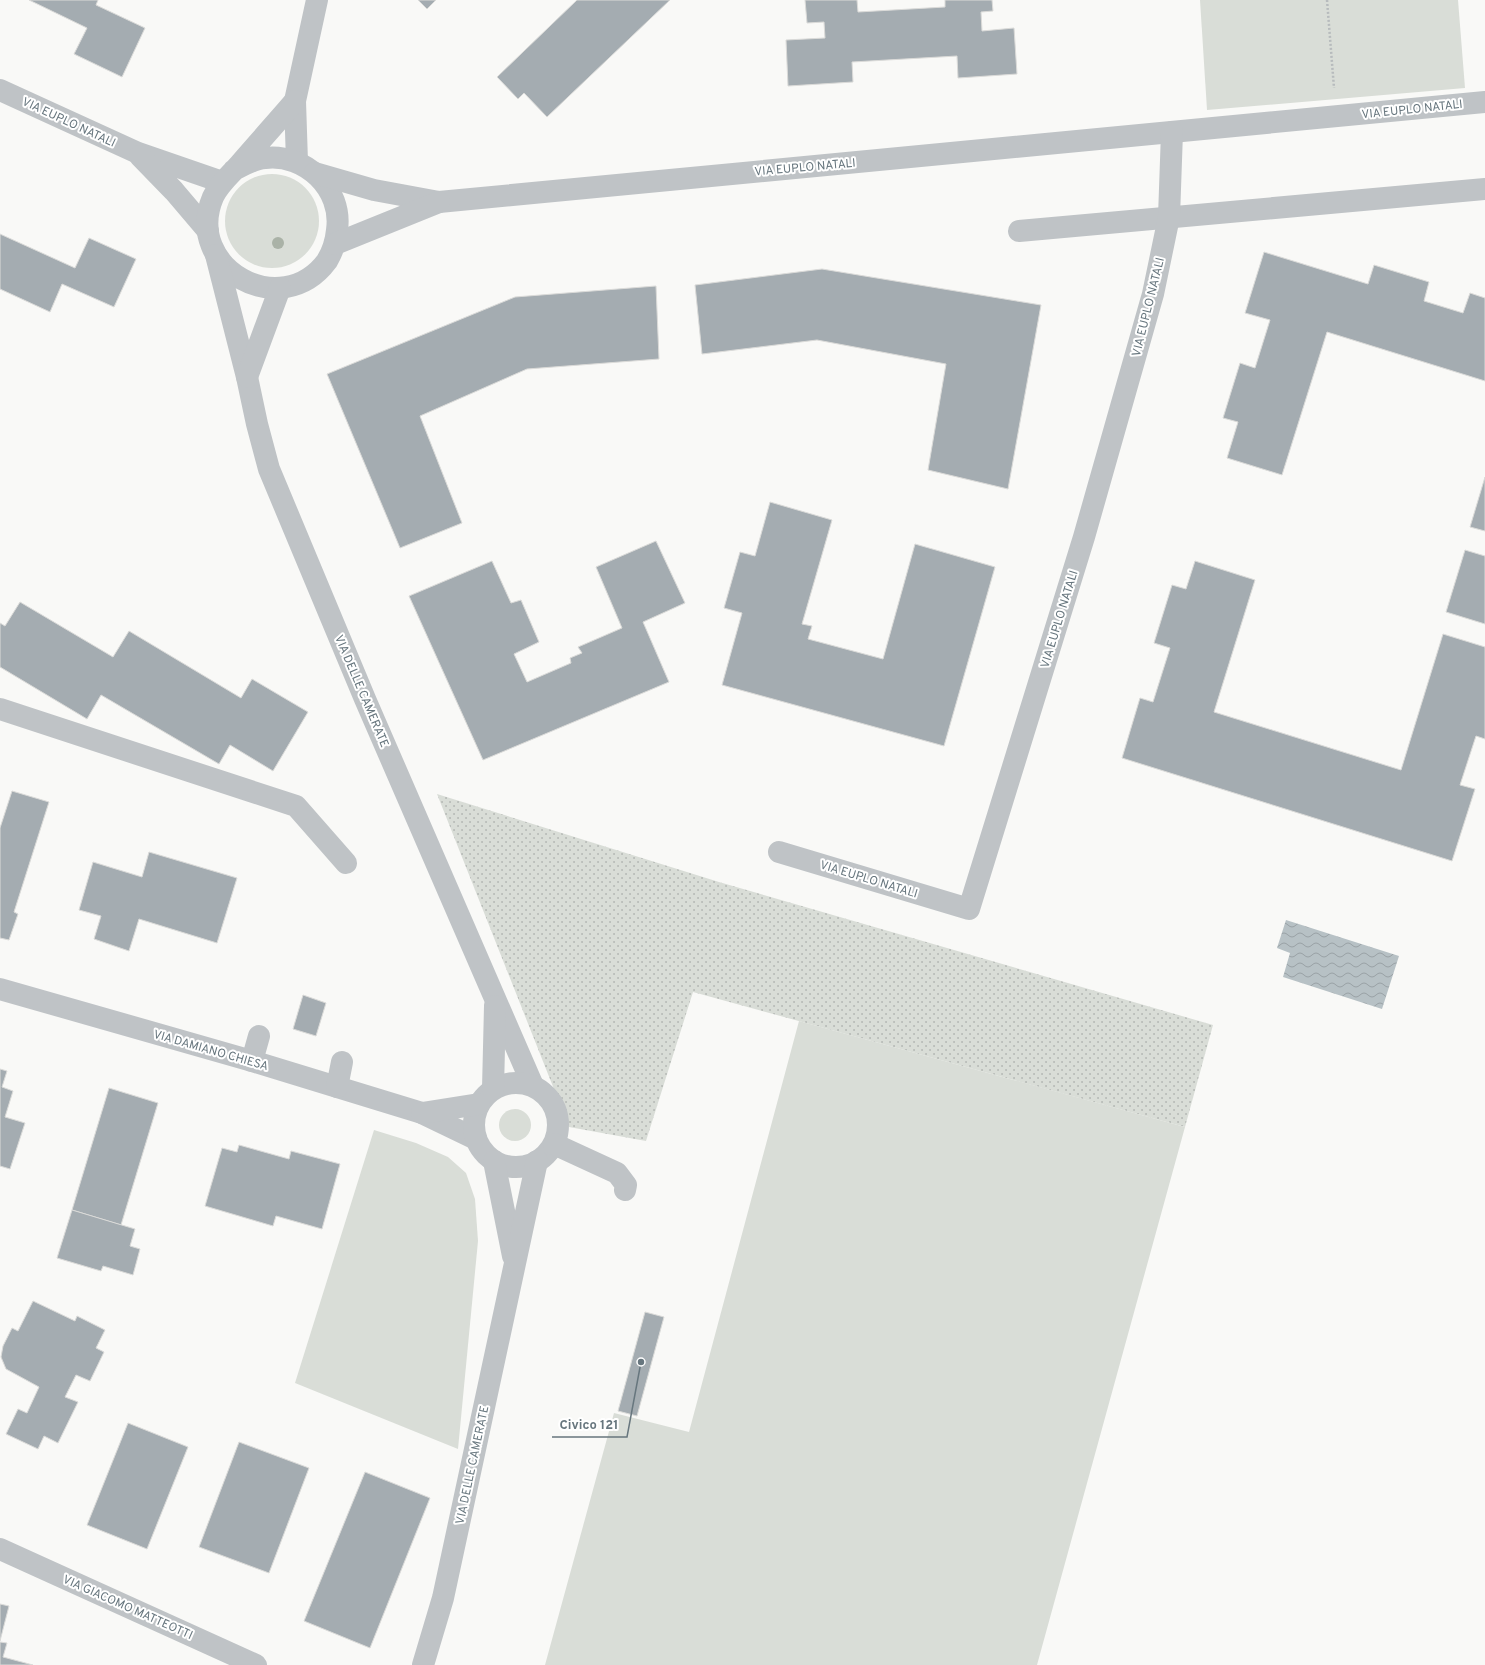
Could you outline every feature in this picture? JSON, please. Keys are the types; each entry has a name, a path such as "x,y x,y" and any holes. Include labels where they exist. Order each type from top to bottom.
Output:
{"street":[{"name":"VIA DELLE CAMERATE","path":"216,255 225,267 237,277 250,284 265,288 280,288 298,284 314,274 327,261 335,244 339,219 332,193 306,167 295,101 317,0"},
{"name":"VIA EUPLO NATALI","path":"0,90 138,154 228,176"},
{"name":"VIA DELLE CAMERATE","path":"295,101 228,176 213,197 208,214 208,231 211,244 216,255 269,469 364,699 533,1086"},
{"name":"VIA EUPLO NATALI","path":"306,167 374,190 439,202 1485,102"},
{"name":"VIA EUPLO NATALI","path":"779,852 969,909 1084,537 1153,294 1169,217 1172,132"},
{"name":"VIA EUPLO NATALI","path":"138,154 174,190 208,231"},
{"path":"228,176 248,162 264,158 281,158 306,167"},
{"path":"1019,232 1485,188"},
{"name":"VIA EUPLO NATALI","path":"335,244 439,202"},
{"path":"247,377 280,288"},
{"path":"0,709 296,806 346,863"},
{"name":"VIA DAMIANO CHIESA","path":"0,989 252,1061 422,1113 476,1139"},
{"name":"VIA DELLE CAMERATE","path":"493,1089 495,998"},
{"path":"252,1061 259,1036"},
{"path":"337,1088 342,1062"},
{"name":"VIA DELLE CAMERATE","path":"476,1139 473,1125 479,1104 493,1089 513,1082 533,1086 547,1096 556,1110 558,1127 554,1144"},
{"name":"VIA DAMIANO CHIESA","path":"422,1113 479,1104"},
{"path":"476,1139 484,1151 494,1161 508,1166 523,1166 537,1161 547,1154 554,1144 617,1173 626,1184 625,1190"},
{"name":"VIA DELLE CAMERATE","path":"494,1161 515,1264"},
{"name":"VIA DELLE CAMERATE","path":"423,1665 443,1598 537,1161"},
{"name":"VIA GIACOMO MATTEOTTI","path":"0,1549 256,1665"}],"path":[{"path":"1327,0 1336,116"}],"shaded area":[{"path":"1200,0 1458,0 1465,88 1207,110"},
{"path":"272,174 290,177 306,187 316,203 319,221 316,239 306,255 290,265 272,268 254,265 238,255 228,239 225,221 228,203 238,187 254,177"},
{"path":"437,794 719,882 1213,1025 1185,1127 693,992 646,1141 569,1127"},
{"path":"799,1021 1185,1127 1037,1665 545,1665 614,1413 689,1432"},
{"path":"512,1109 518,1109 528,1116 531,1125 530,1131 524,1138 518,1141 512,1141 502,1134 499,1128 499,1122 506,1112"},
{"path":"374,1130 416,1143 448,1157 466,1173 475,1199 478,1241 458,1449 295,1383"}],"water":[{"path":"1286,920 1399,956 1382,1009 1283,977 1290,953 1277,948"}],"building":[{"path":"29,0 98,0 96,5 145,28 122,77 74,54 87,28"},
{"path":"418,0 436,0 427,9"},
{"path":"577,0 670,0 547,117 524,93 518,99 497,77"},
{"path":"805,0 857,0 858,12 945,7 945,0 992,0 993,11 981,12 982,31 1014,28 1017,74 958,78 957,56 852,62 853,82 788,86 786,40 825,38 824,22 807,23"},
{"path":"0,234 75,268 89,238 136,259 114,307 62,284 50,312 0,289"},
{"path":"1264,252 1368,284 1374,265 1429,282 1424,301 1463,313 1470,293 1485,298 1485,381 1327,332 1282,475 1227,458 1238,422 1223,418 1240,363 1255,368 1270,320 1245,313"},
{"path":"822,269 1041,305 1008,489 928,470 946,364 817,340 702,354 695,285"},
{"path":"656,286 659,359 527,369 420,416 462,523 400,548 327,374 515,297"},
{"path":"1485,477 1485,531 1470,527"},
{"path":"770,502 832,520 802,624 812,626 808,639 883,659 915,544 995,567 944,746 722,685 742,613 724,608 740,552 755,556"},
{"path":"656,541 685,603 643,622 669,682 483,760 409,596 492,561 511,603 521,600 539,642 514,654 527,682 571,663 570,658 582,653 578,647 622,628 596,567"},
{"path":"1465,550 1485,556 1485,624 1446,612"},
{"path":"1195,561 1255,580 1214,712 1401,770 1443,634 1485,647 1485,739 1476,736 1460,785 1475,789 1452,861 1122,758 1140,698 1153,702 1170,648 1154,643 1172,585 1186,589"},
{"path":"20,602 113,657 129,631 241,698 252,679 308,712 273,771 230,745 219,764 101,695 87,719 0,667 0,623 5,626"},
{"path":"12,791 49,802 14,912 18,914 9,940 0,938 0,828"},
{"path":"149,852 237,878 217,943 139,919 129,951 94,939 101,916 79,910 93,862 142,877"},
{"path":"303,995 326,1003 316,1036 293,1029"},
{"path":"0,1069 7,1071 2,1087 13,1091 5,1117 25,1123 10,1169 0,1166"},
{"path":"109,1088 158,1103 121,1225 72,1210"},
{"path":"239,1145 289,1159 291,1151 340,1164 322,1229 276,1216 273,1226 205,1206 222,1148 237,1152"},
{"path":"72,1210 135,1229 130,1246 140,1249 133,1275 103,1266 101,1271 57,1258"},
{"path":"33,1301 75,1321 77,1316 105,1330 96,1348 104,1352 90,1381 76,1375 65,1397 78,1402 58,1443 44,1436 38,1449 6,1434 18,1409 27,1413 39,1387 6,1369 1,1357 3,1346 12,1328 18,1331"},
{"path":"645,1312 664,1317 637,1416 618,1411"},
{"path":"128,1423 188,1447 147,1549 87,1525"},
{"path":"239,1442 309,1468 269,1573 199,1547"},
{"path":"365,1472 430,1498 370,1648 304,1621"},
{"path":"0,1604 9,1606 0,1641"},
{"path":"0,1642 7,1643 3,1657 33,1665 0,1665"}],"place":[{"name":"Civico 121","path":"641,1362"}]}
